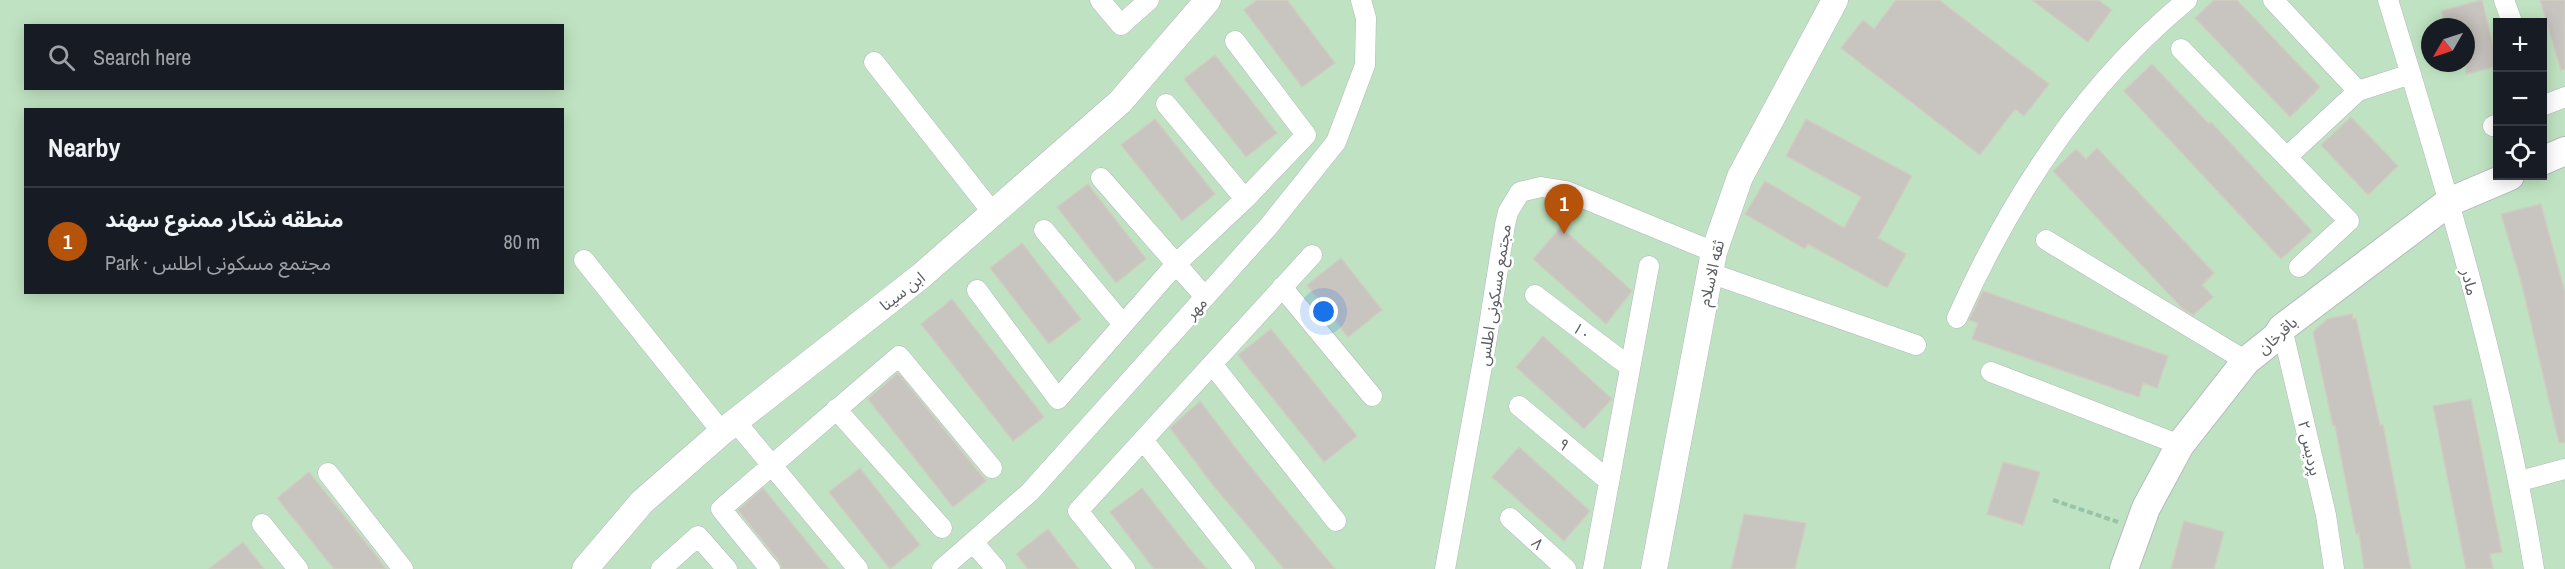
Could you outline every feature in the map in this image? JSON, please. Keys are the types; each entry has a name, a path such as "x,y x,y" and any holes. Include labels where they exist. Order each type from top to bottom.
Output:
{"main road":[{"path":"2547,159 2565,151"},
{"name":"باقرخان","path":"2124,569 2146,508 2180,445 2246,362 2276,337 2282,328 2449,202 2501,180"}],"street":[{"path":"1100,0 1121,25 1149,0"},
{"name":"مهر","path":"942,569 1030,492 1268,227 1336,142 1365,65 1366,18 1361,0"},
{"name":"ثقه الاسلام","path":"1654,569 1712,262 1740,177 1835,0"},
{"path":"1957,318 1985,255 2053,147 2104,80 2187,0"},
{"path":"2273,0 2358,91"},
{"name":"مادر","path":"2388,0 2449,202 2520,481 2534,569"},
{"path":"2504,0 2511,18"},
{"name":"ابن سینا","path":"585,569 642,502 728,426 921,276 1120,102 1202,2"},
{"path":"977,290 1058,399 1122,323 1176,264 1245,199 1306,135 1234,41"},
{"path":"2181,50 2349,221 2299,267"},
{"path":"874,62 993,213"},
{"path":"2287,157 2358,91 2410,74"},
{"path":"2547,104 2565,97"},
{"path":"1166,104 1245,199"},
{"path":"1101,178 1205,297"},
{"name":"مجتمع مسکونی اطلس","path":"1445,569 1486,344 1504,225 1520,192 1541,187 1566,192 1712,262"},
{"path":"1044,230 1122,323"},
{"path":"2046,240 2246,362"},
{"path":"1125,569 1078,511 1312,255"},
{"path":"584,260 728,426 771,464 858,569"},
{"path":"1712,262 1916,345"},
{"path":"1593,569 1649,266"},
{"path":"1282,287 1372,396"},
{"name":"۱۰","path":"1535,295 1630,367"},
{"name":"پردیس ۲","path":"2282,328 2326,515 2334,569"},
{"path":"770,569 721,509 899,356 992,468"},
{"path":"1212,364 1336,521"},
{"path":"1992,372 2180,445"},
{"name":"۹","path":"1519,406 1609,481"},
{"path":"836,409 942,528"},
{"path":"1143,440 1245,569"},
{"path":"2520,481 2565,469"},
{"path":"328,473 403,569"},
{"name":"۸","path":"1510,518 1566,569"},
{"path":"262,524 298,569"},
{"path":"661,569 698,536 726,569"},
{"path":"973,542 996,569"}],"path":[{"path":"2052,500 2139,528"}],"green space":[{"path":"0,0 2565,0 2565,569 0,569"}],"building":[{"path":"1257,0 1287,0 1335,63 1302,87 1244,10"},
{"path":"1896,0 1939,0 2049,84 2024,116 2015,109 1980,155 1841,48 1863,20 1874,29"},
{"path":"2032,0 2098,0 2112,10 2088,42"},
{"path":"2214,0 2237,0 2320,87 2290,117 2195,18"},
{"path":"2482,0 2493,45 2493,67 2475,72 2475,18 2443,18 2441,11"},
{"path":"2540,0 2565,0 2565,69 2561,70"},
{"path":"1215,55 1277,133 1246,157 1184,79"},
{"path":"2152,64 2209,124 2211,122 2312,231 2281,259 2124,91"},
{"path":"2351,117 2398,166 2368,195 2321,145"},
{"path":"1155,119 1215,194 1182,221 1121,145"},
{"path":"1806,119 1912,176 1878,238 1906,254 1887,288 1808,244 1805,249 1745,214 1765,181 1844,228 1861,197 1786,156"},
{"path":"2097,148 2214,273 2202,285 2213,297 2193,315 2182,308 2053,171 2076,149 2086,159"},
{"path":"1088,184 1146,259 1116,283 1057,207"},
{"path":"2541,204 2565,293 2565,442 2559,443 2521,281 2501,214"},
{"path":"1561,227 1632,291 1606,324 1533,259"},
{"path":"1022,243 1081,319 1049,344 990,268"},
{"path":"1341,258 1382,310 1348,337 1307,285"},
{"path":"1983,291 2168,356 2157,388 2143,383 2139,397 1972,339 1978,323 1969,320"},
{"path":"952,299 1044,417 1013,441 921,324"},
{"path":"2352,314 2353,319 2356,318 2380,425 2383,425 2411,569 2364,569 2359,533 2356,534 2335,426 2333,426 2313,332 2327,319"},
{"path":"1271,329 1357,436 1324,462 1238,355"},
{"path":"1543,336 1612,399 1584,429 1516,367"},
{"path":"898,373 986,481 953,507 868,399"},
{"path":"2471,399 2502,552 2490,554 2493,569 2466,569 2433,406"},
{"path":"1200,401 1241,455 1335,569 1284,569 1212,484 1170,428"},
{"path":"1519,447 1590,511 1564,541 1492,477"},
{"path":"2003,462 2040,472 2023,525 1987,514"},
{"path":"860,468 920,545 890,569 829,492"},
{"path":"309,472 386,569 334,569 277,498"},
{"path":"763,488 829,569 782,569 779,561 738,510"},
{"path":"1142,488 1207,569 1154,569 1110,512"},
{"path":"1744,514 1806,523 1795,569 1731,569"},
{"path":"2184,521 2224,532 2214,569 2171,569"},
{"path":"1048,529 1079,569 1028,569 1016,554"},
{"path":"243,542 264,569 209,569"}],"place":[{"name":"منطقه شکار ممنوع سهند","path":"1564,234"}]}
